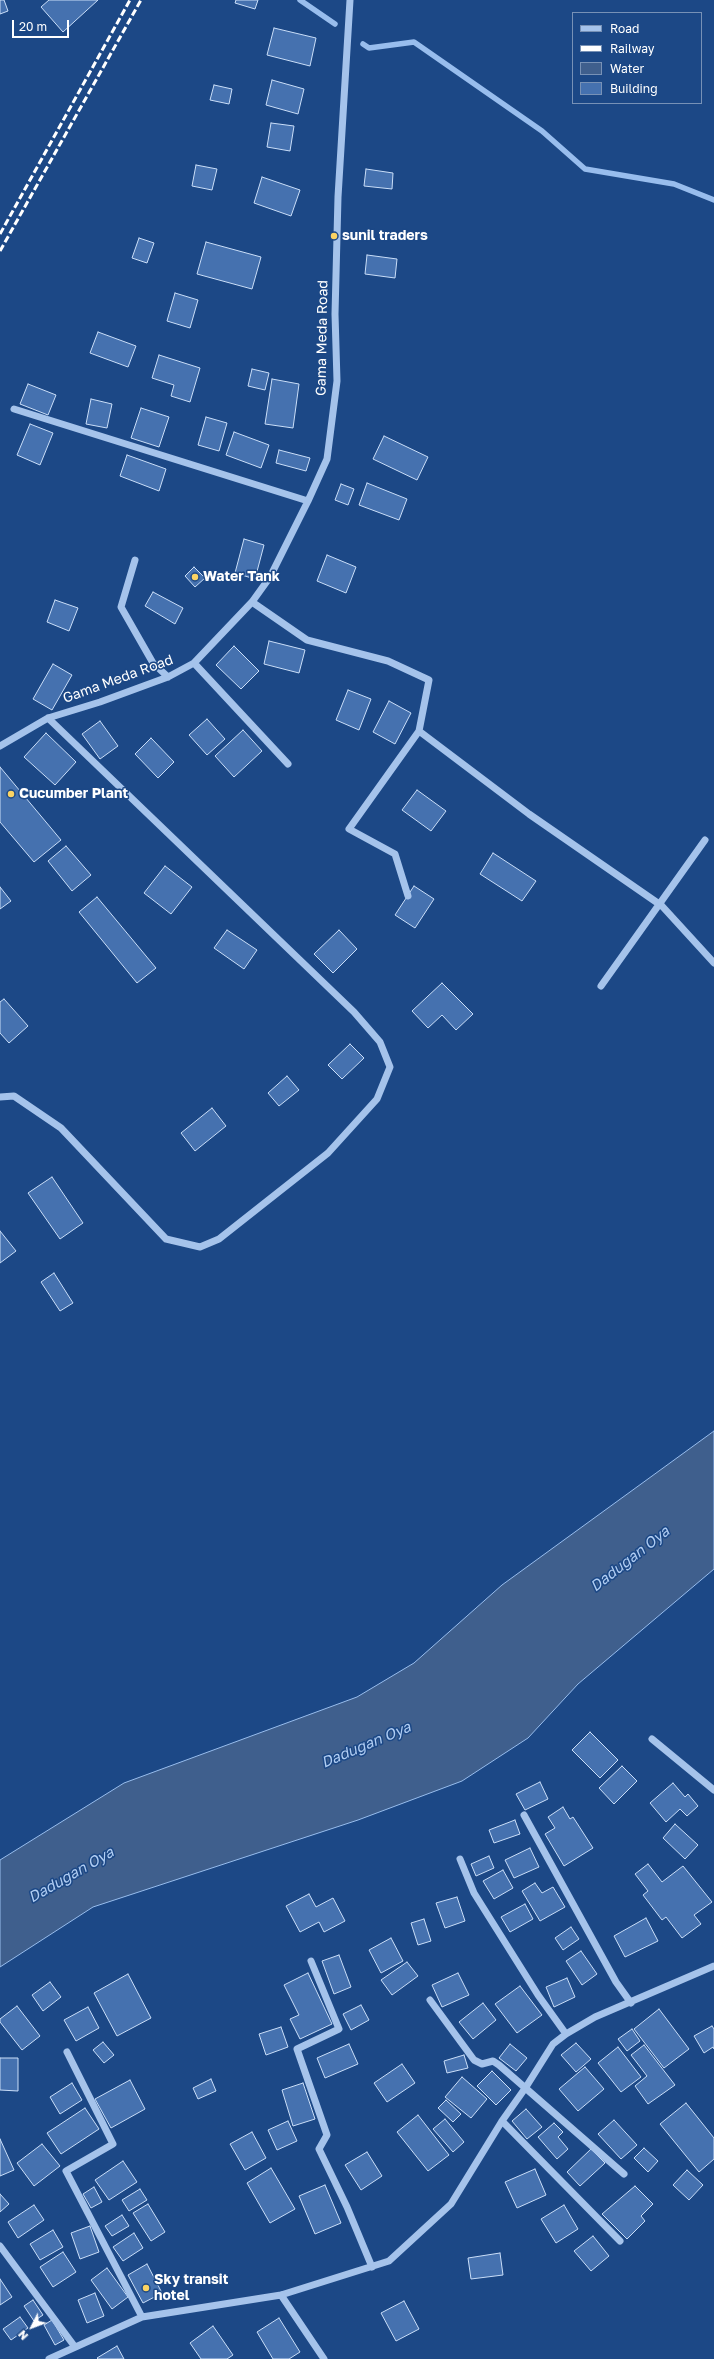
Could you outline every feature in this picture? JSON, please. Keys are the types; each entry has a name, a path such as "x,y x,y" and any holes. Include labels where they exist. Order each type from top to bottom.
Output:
{"street":[{"name":"Gama Meda Road","path":"0,746 48,718 100,702 168,677 194,663 252,602 270,577 308,501 327,459 337,381 335,314 338,197 350,0"},
{"path":"14,409 308,501"},
{"path":"136,560 120,607 153,663 168,677"},
{"path":"252,602 307,640 388,661 430,680 420,731 350,829 395,854 408,896"},
{"path":"194,663 288,764"},
{"path":"0,1097 14,1096 61,1128 166,1239 200,1247 219,1239 328,1153 377,1099 390,1067 380,1042 354,1012 48,718"},
{"path":"420,731 529,814 660,904 714,964"},
{"path":"601,986 705,840"},
{"path":"652,1739 714,1790"},
{"path":"524,1815 616,1982 631,2003"},
{"path":"460,1860 474,1894 538,1995 566,2034"},
{"path":"311,1961 339,2029 297,2049 327,2135 319,2149 347,2208 372,2267"},
{"path":"50,2359 142,2317 281,2295 389,2261 451,2204 502,2120 526,2087 553,2044 566,2034 595,2017 631,2003 714,1966"},
{"path":"430,2000 474,2060 482,2064 493,2061 526,2087 624,2174"},
{"path":"67,2052 113,2144 66,2171 142,2317"},
{"path":"502,2120 620,2241"},
{"path":"0,2246 75,2347"},
{"path":"281,2295 324,2359"}],"water":[{"name":"Dadugan Oya","path":"714,1431 714,1569 578,1684 528,1738 462,1781 358,1820 93,1907 0,1967 0,1860 124,1783 357,1697 414,1663 502,1585"}],"building":[{"path":"0,0 4,0 8,11 0,14"},
{"path":"49,0 98,0 63,32 41,7"},
{"path":"236,0 258,0 255,9 235,3"},
{"path":"274,28 316,38 310,66 267,55"},
{"path":"272,80 304,89 298,114 266,105"},
{"path":"214,85 232,89 229,104 210,100"},
{"path":"271,123 294,126 290,151 267,147"},
{"path":"196,165 217,169 212,190 192,186"},
{"path":"366,169 393,173 392,189 364,186"},
{"path":"262,177 300,190 291,216 254,203"},
{"path":"139,238 154,243 147,263 132,258"},
{"path":"206,242 261,257 252,289 197,274"},
{"path":"367,255 397,259 395,278 365,274"},
{"path":"175,293 198,300 190,328 167,321"},
{"path":"98,332 136,346 128,367 90,353"},
{"path":"159,355 200,368 190,402 171,396 174,385 152,378"},
{"path":"252,369 269,373 265,390 248,386"},
{"path":"272,379 299,384 293,428 265,424"},
{"path":"28,384 56,395 48,415 20,404"},
{"path":"91,399 112,404 107,428 86,424"},
{"path":"141,408 169,417 159,447 131,438"},
{"path":"206,417 227,423 219,451 198,445"},
{"path":"30,424 53,433 40,465 17,455"},
{"path":"234,432 269,445 261,468 226,455"},
{"path":"384,436 428,457 417,480 373,459"},
{"path":"279,450 310,458 306,471 276,463"},
{"path":"127,455 166,469 159,491 120,476"},
{"path":"367,483 407,499 399,520 359,505"},
{"path":"341,484 354,489 348,505 335,500"},
{"path":"244,539 264,545 255,579 235,573"},
{"path":"327,555 356,567 346,593 317,581"},
{"name":"Water Tank","path":"194,567 205,578 195,587 185,576"},
{"path":"153,592 183,608 175,624 145,606"},
{"path":"55,600 78,608 69,631 47,622"},
{"path":"269,641 305,650 299,673 264,664"},
{"path":"234,646 259,671 241,689 216,665"},
{"path":"53,664 72,675 52,710 33,699"},
{"path":"348,690 371,699 359,730 336,720"},
{"path":"389,701 411,713 395,744 373,732"},
{"path":"207,719 225,739 207,755 189,735"},
{"path":"100,721 118,746 100,759 82,734"},
{"path":"243,730 262,751 234,777 215,756"},
{"path":"46,733 76,762 55,785 24,757"},
{"path":"151,738 174,762 158,778 135,754"},
{"name":"Cucumber Plant","path":"0,767 61,840 34,862 0,822"},
{"path":"417,790 446,811 431,831 402,810"},
{"path":"66,846 91,875 72,891 48,861"},
{"path":"493,853 536,881 522,901 480,874"},
{"path":"165,866 192,887 171,914 144,893"},
{"path":"414,886 434,899 415,928 395,915"},
{"path":"0,887 11,901 0,909"},
{"path":"97,897 156,968 137,983 79,912"},
{"path":"227,930 257,950 244,969 214,948"},
{"path":"339,930 357,949 333,973 314,954"},
{"path":"442,983 473,1014 456,1030 442,1015 428,1028 412,1011"},
{"path":"4,999 28,1026 9,1043 0,1033 0,1002"},
{"path":"350,1044 364,1058 342,1079 328,1065"},
{"path":"287,1076 299,1090 279,1106 268,1093"},
{"path":"212,1108 226,1126 195,1151 181,1133"},
{"path":"52,1177 83,1223 60,1239 28,1193"},
{"path":"0,1231 16,1251 0,1263"},
{"path":"54,1273 73,1303 60,1311 41,1282"},
{"path":"590,1732 618,1760 600,1778 572,1750"},
{"path":"622,1766 637,1781 614,1804 599,1788"},
{"path":"540,1782 548,1799 525,1810 516,1794"},
{"path":"673,1783 685,1797 688,1794 698,1806 687,1816 680,1809 666,1822 650,1803"},
{"path":"563,1807 570,1819 573,1817 593,1848 564,1866 545,1834 555,1828 548,1817"},
{"path":"515,1820 520,1834 494,1843 489,1830"},
{"path":"675,1824 698,1845 685,1859 663,1838"},
{"path":"530,1848 539,1867 514,1878 505,1860"},
{"path":"489,1856 494,1868 476,1876 471,1864"},
{"path":"648,1864 662,1882 683,1866 712,1902 694,1915 701,1924 682,1938 666,1917 662,1920 643,1895 648,1891 635,1874"},
{"path":"503,1870 513,1888 494,1899 483,1881"},
{"path":"535,1883 542,1893 553,1887 565,1907 540,1921 522,1891"},
{"path":"309,1894 316,1907 333,1898 345,1921 324,1932 319,1922 300,1932 286,1906"},
{"path":"457,1897 465,1921 445,1928 436,1903"},
{"path":"525,1904 533,1919 510,1932 501,1917"},
{"path":"646,1918 658,1941 625,1957 614,1936"},
{"path":"424,1919 431,1941 418,1945 411,1923"},
{"path":"571,1927 579,1939 563,1950 555,1938"},
{"path":"391,1938 403,1961 381,1973 369,1950"},
{"path":"581,1951 597,1974 582,1985 566,1961"},
{"path":"339,1955 351,1987 334,1994 322,1961"},
{"path":"407,1962 418,1976 392,1995 381,1980"},
{"path":"308,1973 332,2024 300,2039 290,2019 299,2015 284,1985"},
{"path":"458,1973 469,1995 442,2007 432,1985"},
{"path":"128,1974 151,2018 117,2036 94,1993"},
{"path":"567,1978 575,1997 554,2007 546,1987"},
{"path":"50,1982 61,1997 43,2011 32,1995"},
{"path":"520,1986 542,2015 517,2033 495,2004"},
{"path":"483,2003 496,2020 473,2039 459,2022"},
{"path":"361,2005 369,2020 351,2030 343,2014"},
{"path":"17,2006 40,2036 22,2050 0,2022 0,2019"},
{"path":"88,2007 99,2028 76,2041 64,2020"},
{"path":"659,2009 689,2049 664,2068 634,2029"},
{"path":"712,2026 714,2029 714,2049 713,2047 704,2053 694,2036"},
{"path":"281,2027 288,2047 266,2055 259,2034"},
{"path":"632,2029 640,2041 627,2051 618,2039"},
{"path":"103,2042 114,2055 104,2063 93,2050"},
{"path":"576,2043 591,2059 576,2072 561,2055"},
{"path":"349,2044 358,2064 325,2078 317,2058"},
{"path":"510,2044 527,2058 516,2071 499,2058"},
{"path":"644,2045 675,2085 648,2104 635,2086 647,2076 631,2055"},
{"path":"618,2047 641,2077 621,2092 598,2063"},
{"path":"464,2055 468,2068 447,2073 444,2061"},
{"path":"0,2058 18,2058 18,2091 0,2090"},
{"path":"402,2064 415,2083 387,2102 374,2083"},
{"path":"585,2067 604,2089 578,2111 559,2089"},
{"path":"492,2071 511,2090 496,2105 477,2086"},
{"path":"462,2077 487,2099 471,2118 445,2097"},
{"path":"211,2079 216,2091 198,2099 193,2088"},
{"path":"130,2080 145,2109 111,2128 95,2099"},
{"path":"72,2083 82,2100 60,2114 50,2097"},
{"path":"303,2083 315,2119 293,2126 282,2090"},
{"path":"446,2100 461,2114 453,2122 438,2108"},
{"path":"686,2103 714,2138 714,2159 699,2172 660,2124"},
{"path":"85,2108 99,2129 61,2154 47,2133"},
{"path":"526,2109 542,2127 527,2139 512,2121"},
{"path":"418,2115 449,2155 428,2171 397,2132"},
{"path":"445,2119 464,2142 453,2152 433,2129"},
{"path":"614,2120 637,2145 621,2159 598,2134"},
{"path":"288,2121 297,2141 277,2150 268,2130"},
{"path":"554,2123 563,2132 558,2137 568,2149 557,2159 538,2137"},
{"path":"252,2132 266,2158 245,2170 230,2144"},
{"path":"0,2139 14,2170 0,2176"},
{"path":"42,2144 60,2166 34,2186 17,2163"},
{"path":"644,2148 658,2161 648,2172 634,2158"},
{"path":"591,2149 605,2163 580,2186 567,2172"},
{"path":"367,2152 382,2176 361,2190 345,2165"},
{"path":"123,2161 137,2182 109,2200 95,2180"},
{"path":"271,2168 295,2209 270,2223 247,2183"},
{"path":"535,2169 546,2195 517,2208 505,2182"},
{"path":"687,2170 703,2185 689,2200 673,2185"},
{"path":"325,2185 341,2223 315,2234 299,2196"},
{"path":"635,2186 653,2204 641,2216 645,2221 627,2239 602,2214"},
{"path":"94,2187 102,2202 91,2208 83,2194"},
{"path":"140,2189 147,2200 129,2211 122,2200"},
{"path":"0,2194 9,2204 0,2212"},
{"path":"148,2204 165,2232 151,2241 133,2213"},
{"path":"34,2205 44,2220 18,2238 8,2222"},
{"path":"564,2205 578,2229 556,2243 541,2219"},
{"path":"122,2215 129,2226 112,2236 105,2226"},
{"path":"90,2226 99,2252 80,2259 71,2233"},
{"path":"53,2230 63,2247 40,2260 30,2244"},
{"path":"134,2233 143,2248 123,2261 113,2247"},
{"path":"593,2236 609,2256 591,2271 574,2251"},
{"path":"63,2252 76,2272 53,2287 40,2267"},
{"path":"500,2253 503,2275 471,2279 468,2258"},
{"path":"147,2264 162,2293 143,2303 128,2275"},
{"path":"107,2268 128,2297 112,2309 91,2280"},
{"path":"0,2279 12,2297 0,2305"},
{"path":"95,2293 104,2316 87,2323 78,2300"},
{"path":"33,2300 43,2315 34,2321 24,2306"},
{"path":"404,2301 419,2329 396,2341 381,2313"},
{"path":"20,2317 28,2328 11,2340 3,2329"},
{"path":"279,2318 300,2352 289,2359 273,2359 257,2332"},
{"path":"52,2320 64,2340 55,2345 44,2325"},
{"path":"213,2326 233,2355 227,2359 201,2359 190,2343"},
{"path":"117,2346 124,2359 97,2358"}],"waterway":[{"path":"300,0 335,24"},
{"path":"363,44 369,48 414,42 542,131 585,169 674,184 714,200"}],"railway":[{"path":"0,234 130,0"},
{"path":"0,251 141,0"}],"place":[{"name":"sunil traders","path":"334,236"},
{"name":"Water Tank","path":"195,577"},
{"name":"Cucumber Plant","path":"11,794"},
{"name":"Sky transit hotel","path":"146,2288"}]}
